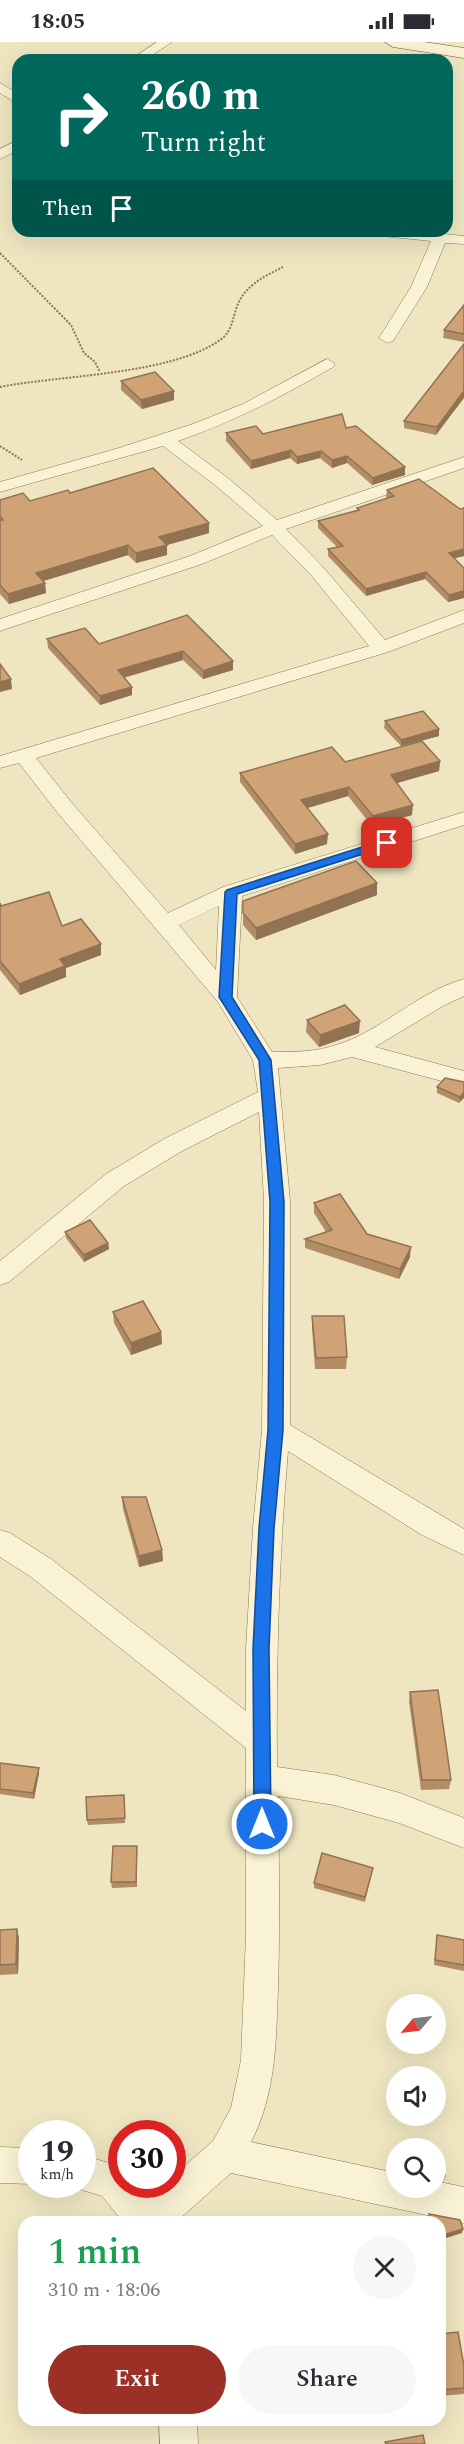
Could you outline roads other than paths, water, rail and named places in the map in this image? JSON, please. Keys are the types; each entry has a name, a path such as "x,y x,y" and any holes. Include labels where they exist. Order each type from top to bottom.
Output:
{"main road":[{"path":"393,42 464,53"}],"street":[{"path":"146,54 166,42"},
{"path":"430,237 464,240"},
{"path":"387,338 419,287 440,238"},
{"path":"0,487 120,454 200,428 251,405 327,364"},
{"path":"165,439 203,467 275,527 381,648"},
{"path":"0,625 196,560 275,527 464,462"},
{"path":"11,758 381,648 464,616"},
{"path":"11,758 64,807 226,997 265,1060 270,1096 277,1202 276,1430 266,1539 261,1649 263,1935 258,2060 248,2112 226,2154 155,2216"},
{"path":"165,923 231,892 464,818"},
{"path":"226,997 231,892"},
{"path":"265,1060 308,1059 350,1050 374,1038 426,1004 464,987"},
{"path":"350,1050 464,1079"},
{"path":"0,1275 115,1180 173,1145 270,1096"},
{"path":"276,1430 432,1526 464,1543"},
{"path":"0,1542 50,1575 261,1742"},
{"path":"262,1779 345,1793 400,1808 464,1833"},
{"path":"226,2154 464,2205"},
{"path":"0,2165 18,2166"},
{"path":"96,2177 113,2181 143,2216"},
{"path":"178,2426 179,2444"}]}
